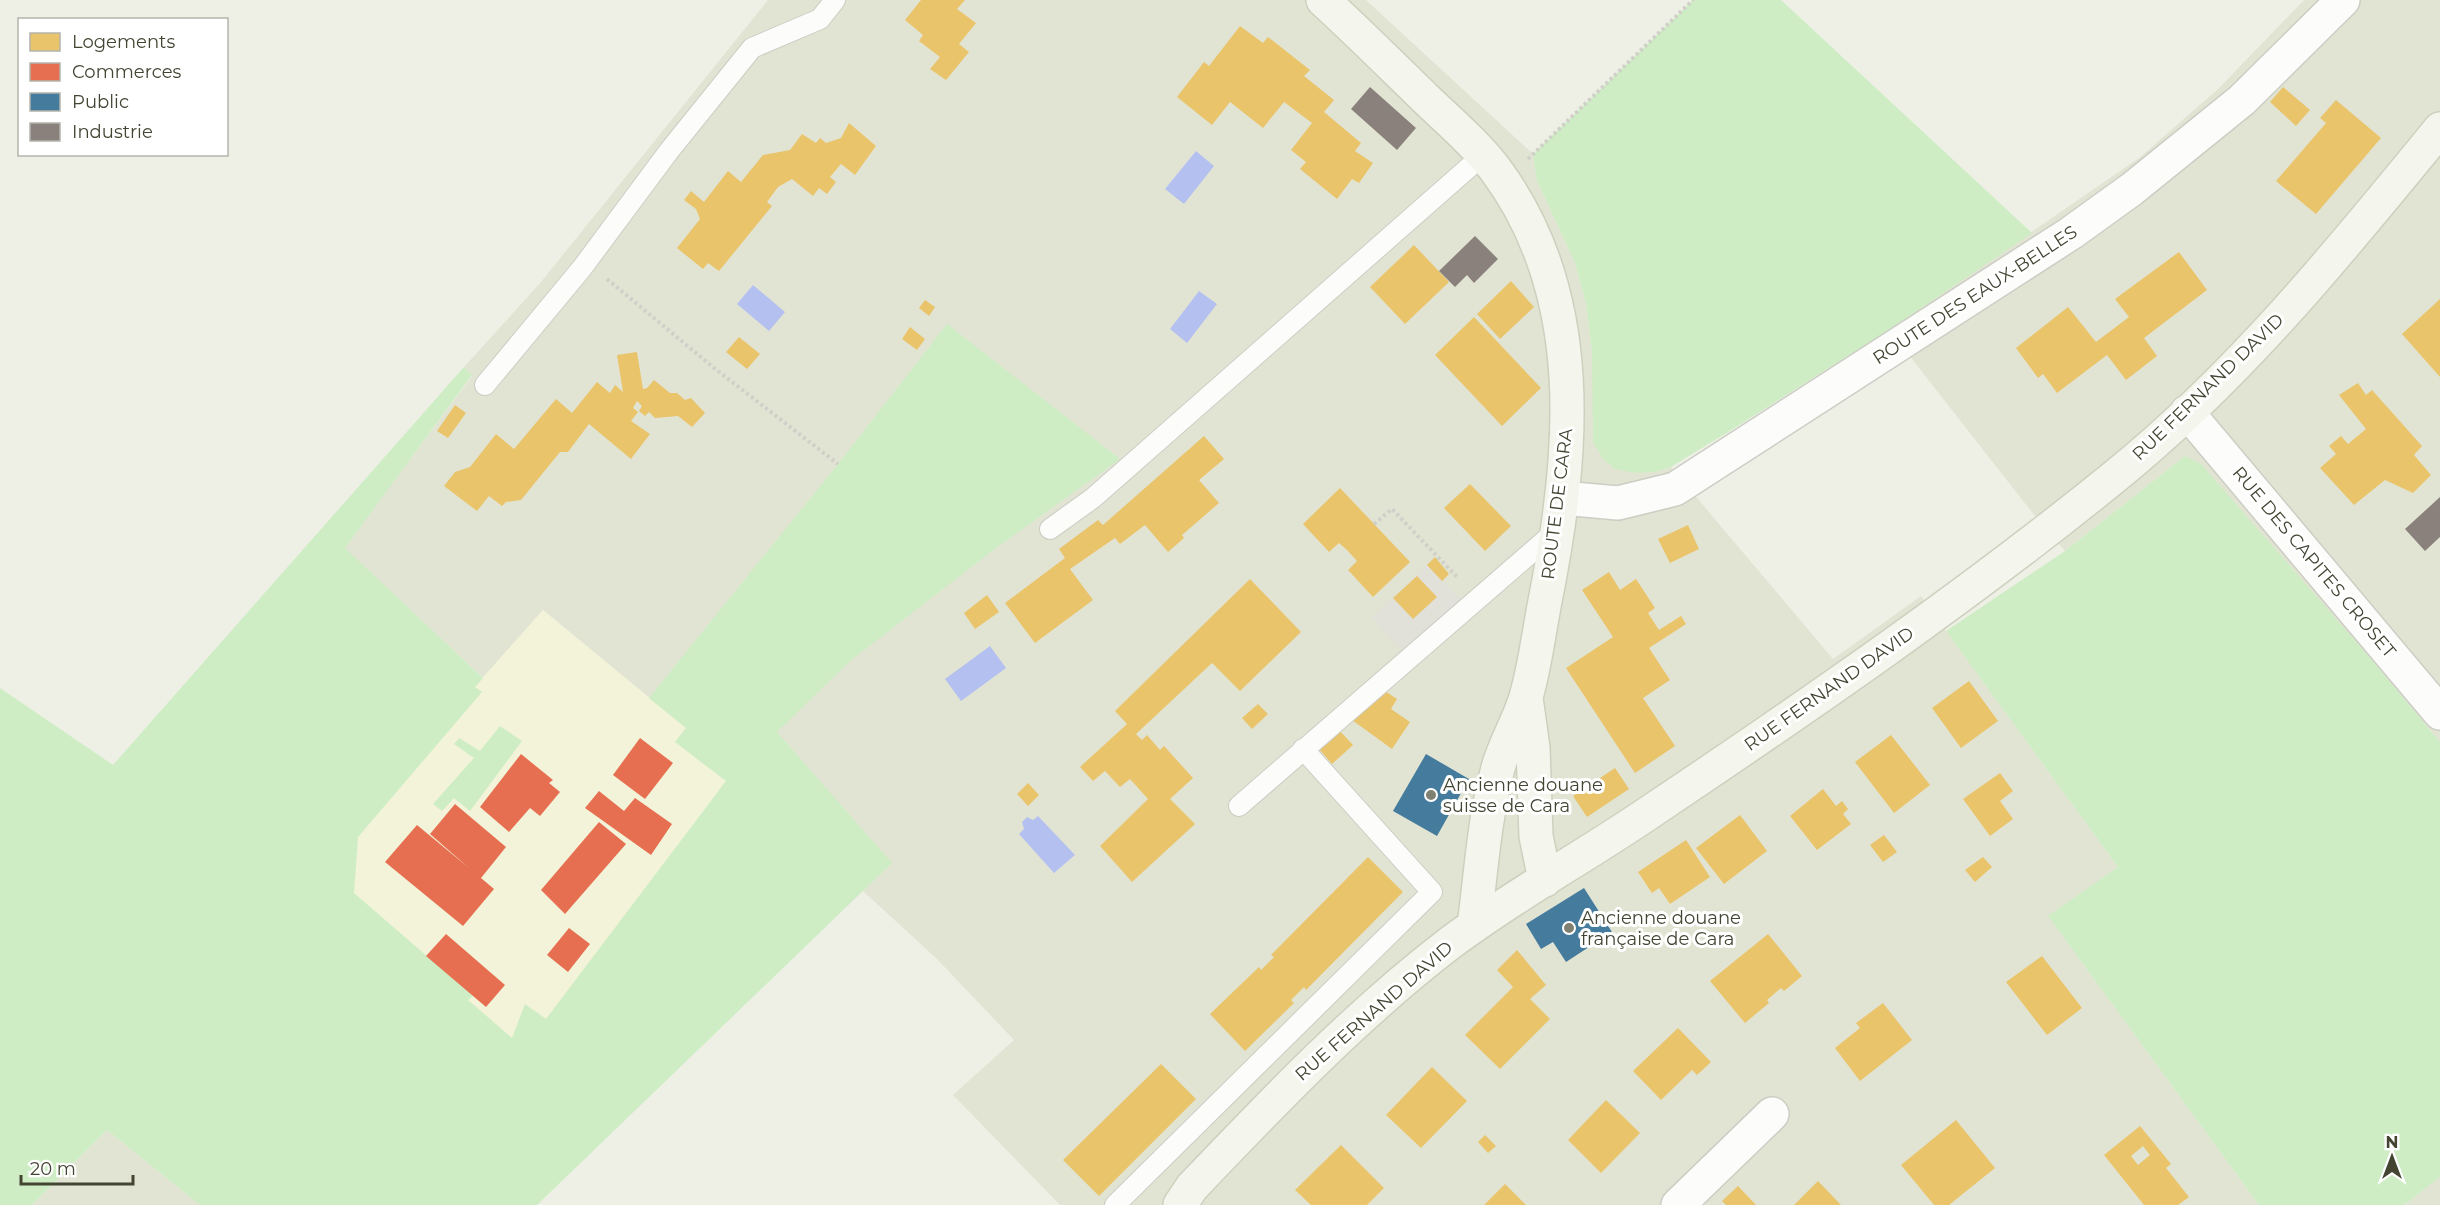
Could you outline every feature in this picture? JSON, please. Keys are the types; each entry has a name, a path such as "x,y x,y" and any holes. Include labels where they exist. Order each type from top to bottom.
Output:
{"street":[{"name":"ROUTE DE CARA","path":"1323,0 1483,155 1503,181 1529,225 1547,269 1561,319 1567,404 1567,447 1562,498 1526,698 1508,738 1496,775 1474,926"},
{"name":"ROUTE DES EAUX-BELLES","path":"1562,498 1618,503 1675,489 2071,233 2123,195 2242,100 2343,0"},
{"name":"RUE FERNAND DAVID","path":"1180,1205 1192,1187 1289,1086 1395,988 1474,926 1648,814 1883,653 2024,548 2116,475 2187,412 2267,332 2339,253 2440,129"},
{"name":"RUE DES CAPITES CROSET","path":"2187,412 2440,713"},
{"name":"ROUTE DE CARA","path":"1526,698 1533,748 1536,836 1545,880"},
{"path":"1678,1205 1772,1113"}],"lane":[{"path":"485,385 586,261 669,151 752,48 820,19 835,0"},
{"path":"1050,529 1093,498 1483,155"},
{"path":"1239,806 1557,530"},
{"path":"1115,1205 1432,892 1303,749"}],"path":[{"path":"1503,181 1693,0"},
{"path":"586,261 714,368 838,464"},
{"path":"1374,524 1392,509 1478,598"}],"shaded area":[{"path":"768,0 1366,0 1533,154 1537,181 1575,263 1586,304 1592,351 1655,472 1671,467 1833,659 1921,596 2118,867 2049,917 2259,1205 1060,1205 953,1095 1014,1040 937,959 863,891 891,863 738,771 543,610 483,678 344,548 472,376 464,367 541,282"},
{"path":"2304,0 2440,0 2440,742 2371,659 2185,456 2065,551 2031,511 1890,329 2139,158 2218,89"},
{"path":"1427,565 1468,607 1408,658 1372,618"},
{"path":"543,610 738,771 528,1052 313,868"},
{"path":"107,1130 200,1205 32,1205"},
{"path":"2440,1177 2440,1205 2404,1205"}],"green space":[{"path":"1693,0 1781,0 2032,233 1890,329 1671,467 1655,472 1637,473 1615,469 1603,459 1593,442 1592,351 1586,304 1575,263 1537,181 1533,154"},
{"path":"947,324 1120,459 996,548 850,661 777,732 892,863 537,1205 200,1205 107,1130 32,1205 0,1205 0,688 113,765 464,367 472,375 345,548 483,678 475,687 482,692 358,837 354,893 473,996 468,1000 512,1038 525,1004 546,1019 726,781 675,742 686,728 649,698 838,464"},
{"path":"2185,456 2201,464 2440,742 2440,1177 2404,1205 2259,1205 2048,916 2118,867 1946,631 2065,551"},
{"path":"500,726 522,741 470,811 454,798 442,811 433,804 474,758 454,744 459,738 480,751"}],"water":[{"path":"1196,151 1214,166 1184,204 1165,189"},
{"path":"753,285 785,312 769,331 737,304"},
{"path":"1199,291 1217,304 1187,343 1170,329"},
{"path":"990,646 1006,668 961,701 945,679"},
{"path":"1038,816 1075,855 1054,873 1019,834 1024,829 1022,822 1027,817 1033,820"}],"building: Logements":[{"path":"921,0 965,0 957,9 976,23 959,44 969,52 946,80 930,69 940,57 919,41 923,35 905,20"},
{"path":"1240,26 1263,43 1268,37 1310,70 1304,76 1334,100 1324,112 1361,143 1355,151 1373,163 1359,183 1352,179 1337,199 1300,169 1306,162 1291,150 1312,123 1284,102 1263,128 1230,102 1212,125 1177,97 1204,62 1209,66"},
{"path":"2283,87 2310,110 2296,126 2270,102"},
{"path":"2336,100 2381,138 2316,214 2276,181 2326,123 2320,118"},
{"path":"849,123 876,146 855,175 841,164 830,177 836,182 827,194 819,188 813,196 792,179 778,187 767,202 772,206 719,271 708,263 703,269 677,248 700,219 696,209 684,200 691,191 704,202 728,171 741,182 763,155 790,150 802,134 816,143 820,138 826,143 841,138"},
{"path":"1414,245 1449,282 1405,324 1370,287"},
{"path":"2179,252 2207,290 2144,338 2157,356 2126,380 2107,355 2057,393 2043,374 2038,378 2016,348 2068,307 2096,342 2129,317 2115,299"},
{"path":"1511,281 1534,307 1500,339 1477,314"},
{"path":"2440,299 2440,377 2402,334"},
{"path":"925,300 935,307 929,316 919,308"},
{"path":"1474,317 1541,388 1502,426 1435,355"},
{"path":"910,327 925,339 917,350 902,339"},
{"path":"739,337 760,354 747,369 726,352"},
{"path":"637,352 643,389 654,380 670,393 677,393 685,400 691,398 705,413 692,427 678,416 655,418 649,412 645,416 639,411 642,406 637,401 633,408 638,412 631,421 650,434 631,459 589,424 568,452 560,452 521,500 506,502 502,506 489,496 477,511 444,486 455,472 470,467 496,434 514,449 556,399 572,413 597,382 610,393 615,385 623,392 617,355"},
{"path":"2358,383 2366,395 2372,390 2422,446 2414,455 2431,475 2413,493 2385,480 2354,505 2320,468 2336,454 2329,446 2341,436 2348,444 2366,429 2339,395"},
{"path":"455,405 466,413 448,438 437,431"},
{"path":"1204,436 1224,459 1199,480 1219,503 1182,535 1184,538 1168,552 1145,525 1120,544 1115,538 1070,569 1093,600 1035,643 1005,603 1065,558 1059,549 1098,520 1103,525"},
{"path":"1470,484 1511,526 1485,551 1444,508"},
{"path":"1340,488 1410,562 1373,597 1348,570 1357,561 1348,551 1339,543 1329,552 1303,524"},
{"path":"1688,525 1699,549 1670,563 1658,539"},
{"path":"1435,557 1449,574 1442,581 1427,565"},
{"path":"1609,572 1620,590 1636,579 1655,608 1648,613 1659,630 1681,616 1686,624 1649,648 1670,680 1643,698 1675,746 1635,773 1566,668 1613,637 1582,590"},
{"path":"1417,576 1437,597 1413,619 1393,598"},
{"path":"1250,579 1301,632 1240,691 1212,663 1136,734 1142,740 1147,735 1160,750 1164,746 1193,778 1170,799 1195,824 1132,882 1100,846 1148,799 1130,779 1120,787 1105,771 1093,781 1080,767 1127,724 1115,711"},
{"path":"987,595 999,612 975,629 964,613"},
{"path":"1969,681 1998,721 1961,748 1932,708"},
{"path":"1385,691 1397,699 1391,709 1410,722 1392,749 1352,720"},
{"path":"1258,704 1268,714 1252,729 1242,718"},
{"path":"1338,729 1353,745 1332,764 1318,748"},
{"path":"1891,735 1930,785 1894,813 1855,762"},
{"path":"1615,768 1629,789 1587,817 1573,796"},
{"path":"2000,773 2013,791 2000,801 2013,819 1990,836 1963,799"},
{"path":"1028,783 1039,795 1028,806 1017,794"},
{"path":"1823,789 1836,806 1842,801 1848,809 1843,814 1851,824 1817,850 1790,816"},
{"path":"1740,815 1767,851 1724,884 1696,848"},
{"path":"1884,835 1897,852 1883,862 1870,845"},
{"path":"1686,840 1710,877 1670,904 1659,888 1652,893 1638,872"},
{"path":"1368,857 1403,892 1306,990 1304,987 1291,1000 1294,1003 1245,1051 1210,1014 1259,967 1261,970 1274,957 1271,955"},
{"path":"1983,857 1992,867 1975,882 1965,870"},
{"path":"1768,934 1802,976 1784,991 1781,988 1767,1000 1769,1003 1745,1023 1710,981"},
{"path":"1517,950 1546,985 1530,999 1550,1019 1500,1069 1465,1035 1513,987 1497,970"},
{"path":"2042,956 2082,1008 2047,1035 2006,982"},
{"path":"1883,1003 1912,1040 1860,1081 1835,1048 1860,1028 1856,1023"},
{"path":"1678,1028 1711,1062 1697,1075 1692,1070 1661,1100 1633,1071"},
{"path":"1161,1064 1196,1099 1099,1196 1063,1160"},
{"path":"1432,1067 1467,1101 1421,1148 1386,1115"},
{"path":"1606,1100 1640,1133 1601,1173 1568,1140"},
{"path":"1956,1120 1995,1168 1949,1205 1934,1205 1901,1165"},
{"path":"2140,1126 2171,1164 2166,1168 2189,1197 2178,1205 2144,1205 2104,1155","holes":["2143,1146 2150,1155 2138,1165 2131,1156"]},
{"path":"1485,1135 1496,1146 1488,1153 1478,1142"},
{"path":"1341,1145 1384,1188 1367,1205 1311,1205 1295,1190"},
{"path":"1818,1181 1841,1205 1794,1205"},
{"path":"1505,1184 1526,1205 1484,1205"},
{"path":"1738,1186 1756,1205 1726,1205 1722,1201"}],"building: Commerces":[{"path":"640,738 673,763 645,799 613,775"},
{"path":"521,754 553,780 549,783 560,792 540,816 530,808 509,832 480,807"},
{"path":"599,791 624,811 635,798 672,824 651,855 585,808"},
{"path":"455,804 506,847 481,878 494,889 463,926 385,862 417,825 469,868 430,834"},
{"path":"599,822 626,844 565,914 541,890"},
{"path":"569,928 590,944 568,972 547,955"},
{"path":"446,934 505,985 486,1007 426,956"}],"building: Public":[{"name":"Ancienne douane suisse de Cara","path":"1426,754 1469,779 1437,836 1393,811"},
{"name":"Ancienne douane française de Cara","path":"1584,888 1612,932 1566,962 1553,942 1541,949 1526,924"}],"building: Industrie":[{"path":"1370,87 1416,128 1397,150 1351,109"},
{"path":"1475,236 1498,259 1474,283 1467,275 1455,287 1439,271"},
{"path":"2440,497 2440,537 2425,551 2405,529"}],"place":[{"name":"Ancienne douane suisse de Cara","path":"1431,795"},
{"name":"Ancienne douane française de Cara","path":"1569,928"}]}
